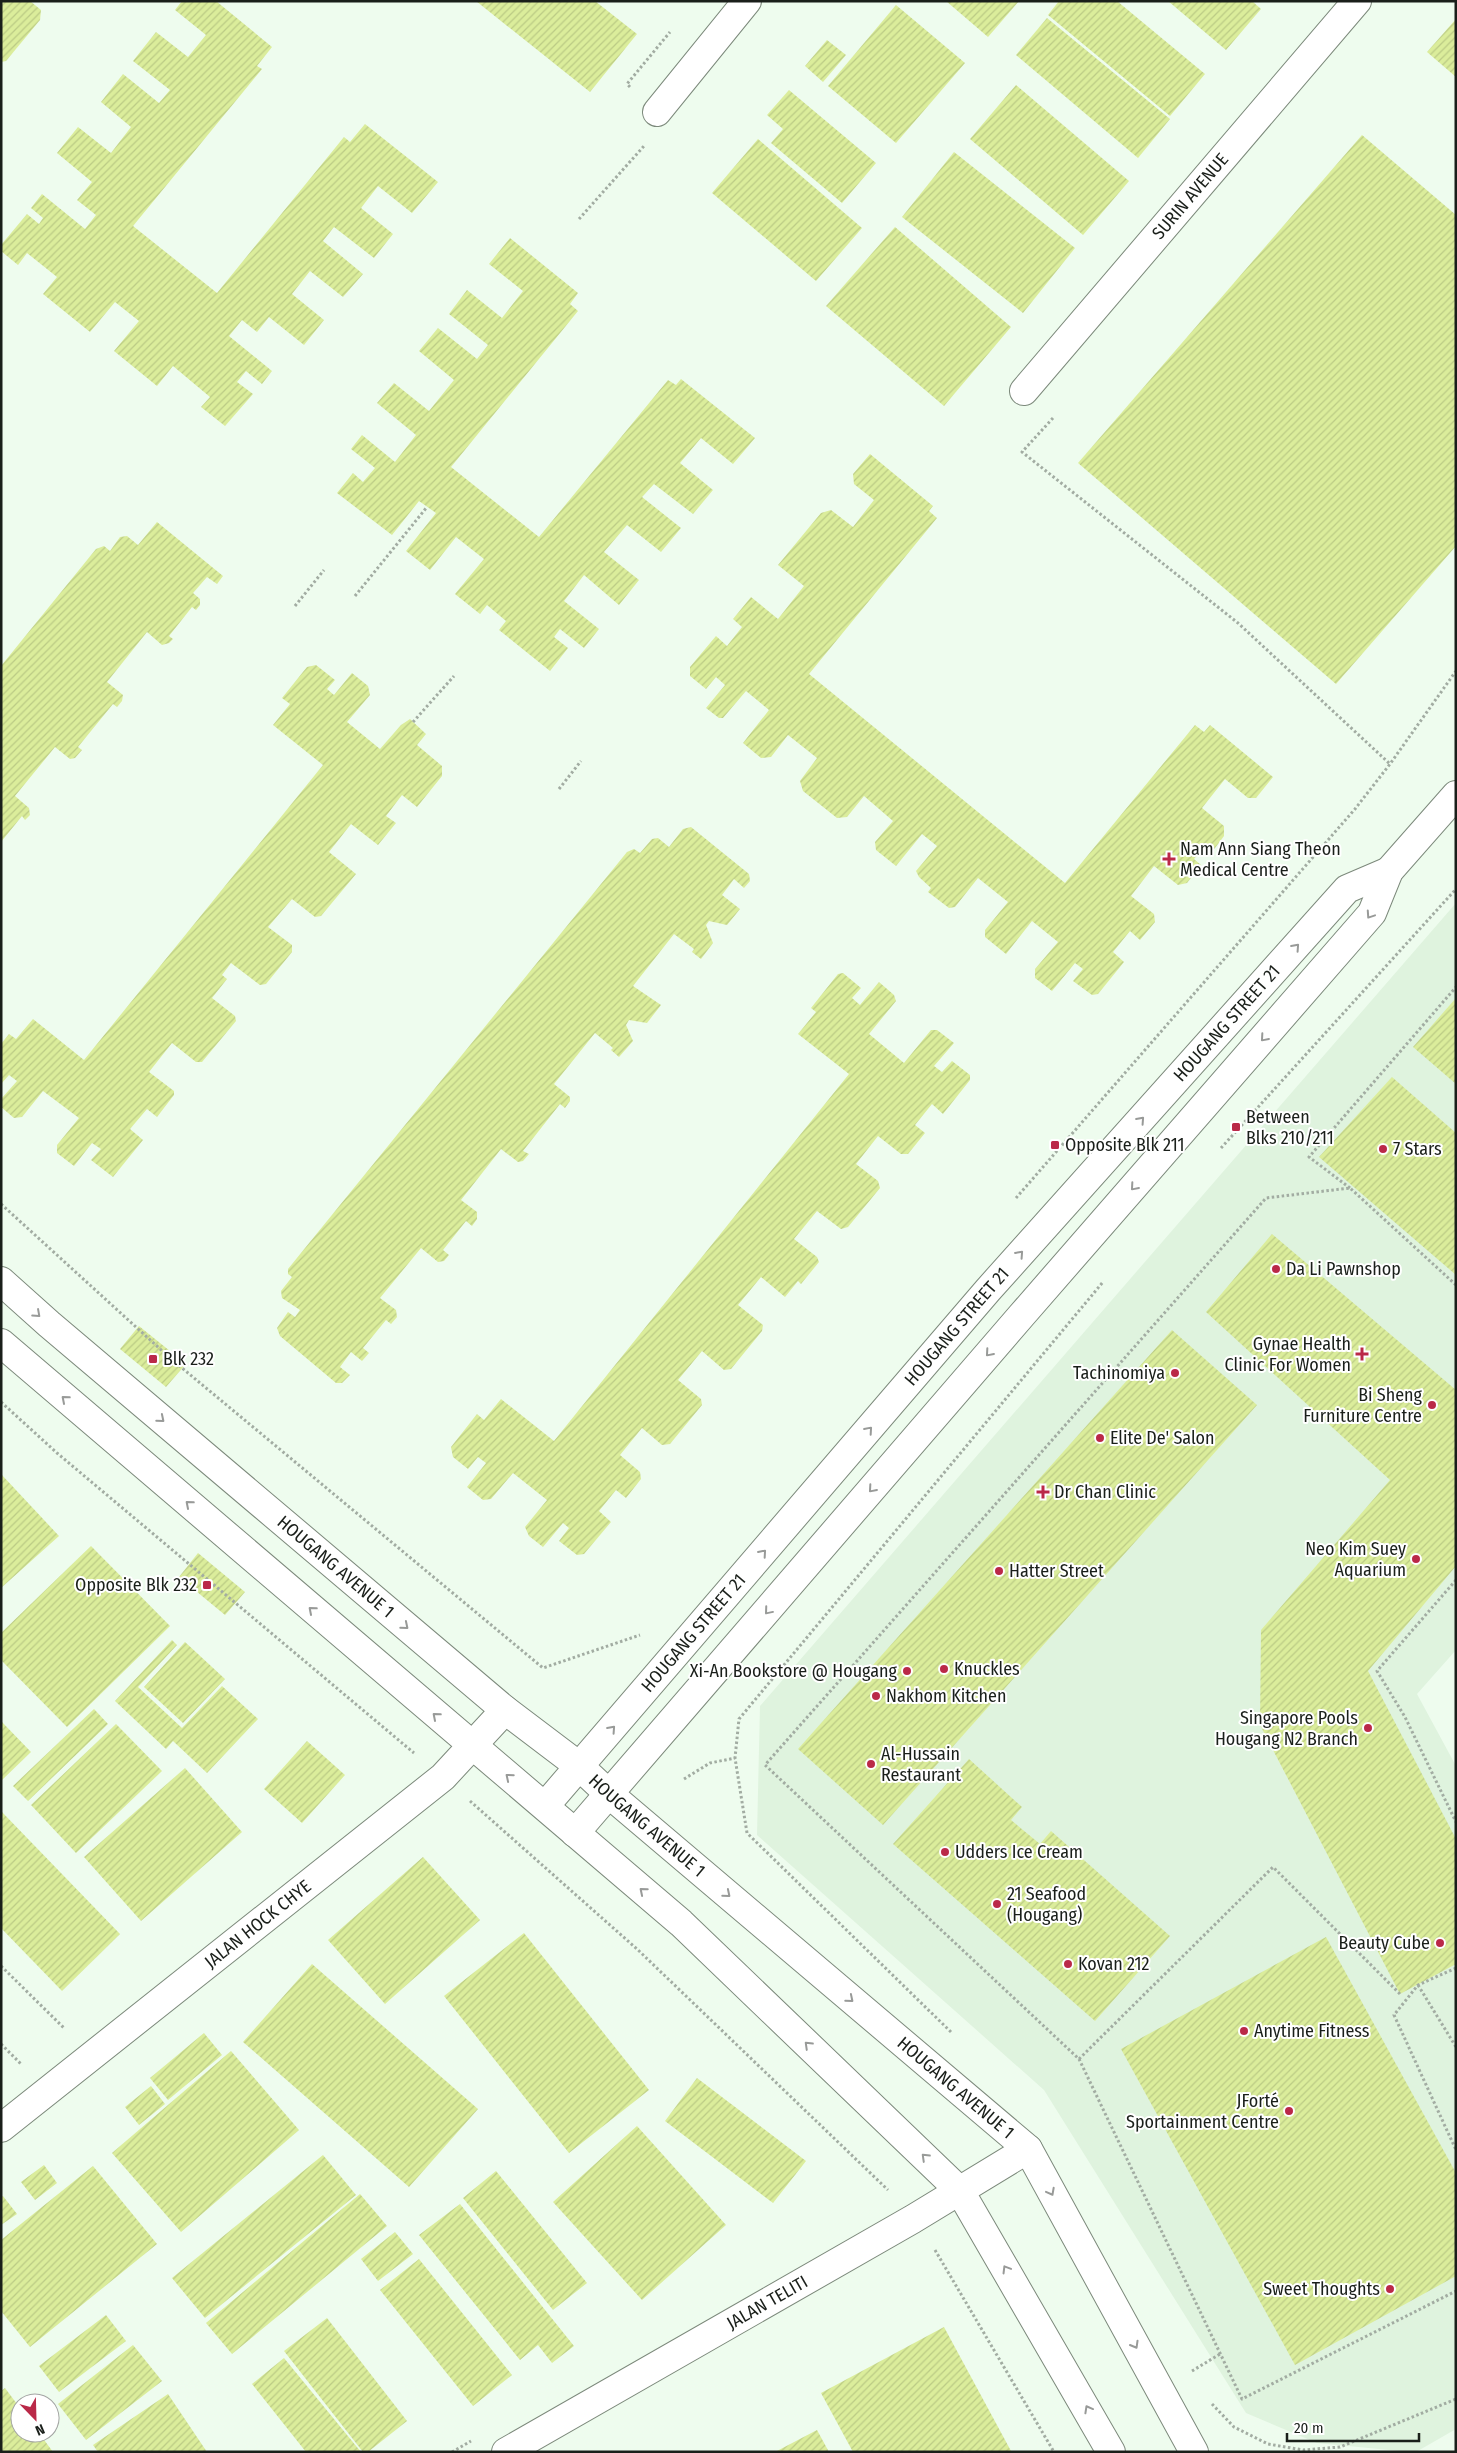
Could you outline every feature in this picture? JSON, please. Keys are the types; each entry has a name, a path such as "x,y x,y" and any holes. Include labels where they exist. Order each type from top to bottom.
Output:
{"street":[{"path":"656,112 747,1"},
{"name":"SURIN AVENUE","path":"1024,391 1357,1"},
{"name":"HOUGANG STREET 21","path":"575,1833 1028,1308 1372,914 1389,870 1456,795"},
{"name":"HOUGANG STREET 21","path":"545,1806 988,1290 1348,889 1389,870"},
{"name":"HOUGANG AVENUE 1","path":"1,1281 56,1331 505,1710 579,1766 609,1794 1028,2149 1194,2452"},
{"path":"1,1343 681,1923 960,2191 1111,2452"},
{"name":"JALAN HOCK CHYE","path":"1,2128 443,1777 473,1747 505,1710"},
{"name":"JALAN TELITI","path":"506,2452 913,2219 1028,2149"}],"path":[{"path":"578,219 617,176"},
{"path":"1030,443 1022,452 1238,623 1390,764"},
{"path":"355,596 427,507"},
{"path":"296,606 324,570"},
{"path":"1015,1200 1355,809 1390,764 1456,671"},
{"path":"413,722 454,676"},
{"path":"559,789 581,761"},
{"path":"1217,1152 1456,889"},
{"path":"1456,987 1309,1157 1350,1188 1456,1285"},
{"path":"1350,1188 1266,1198 765,1765 1079,2059 1242,2399 1456,2291"},
{"path":"1,1204 170,1358 543,1668 600,1650 641,1634"},
{"path":"956,2036 747,1833 735,1758 739,1719 1108,1277"},
{"path":"1,1402 57,1454 443,1777 637,1949 897,2199 931,2242 1054,2452"},
{"path":"1456,1580 1377,1671 1406,1717 1456,1822"},
{"path":"684,1779 710,1763 735,1758"},
{"path":"1079,2059 1273,1866 1400,1994"},
{"path":"1,1966 66,2030"},
{"path":"1456,1968 1418,1985 1394,2015 1456,2150"},
{"path":"1418,1985 1456,2047"},
{"path":"1,2044 25,2067"},
{"path":"1293,2449 1340,2447 1456,2399"}],"shaded area":[{"path":"1456,903 1456,1650 1417,1694 1456,1766 1456,2429 1416,2452 1410,2452 1317,2443 1246,2413 1044,2090 757,1835 760,1706"}],"building":[{"path":"1,1 30,1 41,10 40,20 6,61 1,62"},
{"path":"182,1 216,1 272,47 257,66 262,69 133,226 217,293 344,137 350,142 365,124 438,182 412,213 378,186 361,208 393,234 374,258 334,227 323,241 363,274 343,297 310,271 292,294 324,320 304,345 269,317 257,332 242,320 229,336 272,371 262,384 246,371 237,382 253,394 225,426 201,407 210,397 173,366 157,386 114,351 139,321 115,302 90,332 43,294 57,277 27,253 18,265 1,251 1,245 27,214 39,224 43,218 31,208 42,194 85,229 96,215 77,200 92,182 57,153 78,127 111,153 131,127 101,102 123,74 159,103 170,90 133,61 156,32 188,57 206,35 175,10"},
{"path":"476,1 595,1 637,34 590,92"},
{"path":"946,1 1019,1 988,37"},
{"path":"1059,1 1117,1 1205,74 1170,116 1048,15"},
{"path":"1168,1 1252,1 1261,9 1226,50"},
{"path":"896,5 965,63 896,143 828,86"},
{"path":"1047,18 1170,119 1138,158 1016,55"},
{"path":"1456,19 1456,77 1427,52"},
{"path":"827,40 846,55 823,82 805,66"},
{"path":"1016,85 1129,181 1083,235 970,139"},
{"path":"789,90 876,163 842,203 771,143 783,129 767,115"},
{"path":"1362,135 1456,215 1456,546 1336,684 1078,463"},
{"path":"758,139 862,228 816,281 712,193"},
{"path":"954,152 1075,248 1023,313 902,217"},
{"path":"895,227 1011,327 944,406 826,306"},
{"path":"510,238 578,293 570,304 578,311 451,467 539,537 668,380 676,385 681,379 755,438 733,464 701,438 680,463 713,490 693,514 654,484 642,497 681,528 661,552 627,525 604,552 639,580 619,605 584,575 564,601 599,629 584,648 560,629 554,637 568,648 550,671 499,630 506,621 487,605 480,614 455,594 484,559 456,537 430,570 406,551 436,513 419,501 392,535 337,493 353,473 363,482 375,468 351,449 362,435 395,462 416,435 377,403 394,383 429,411 454,380 419,351 438,328 477,359 488,345 449,314 467,290 502,318 523,291 489,264"},
{"path":"870,454 933,506 929,511 937,518 809,674 1065,883 1195,725 1204,732 1210,725 1273,777 1256,798 1248,798 1225,779 1202,808 1224,826 1224,836 1212,852 1205,846 1194,859 1201,865 1187,883 1178,885 1154,866 1131,896 1154,914 1155,922 1140,940 1130,931 1113,952 1124,962 1098,994 1092,995 1073,981 1083,969 1075,963 1052,991 1035,978 1035,969 1058,942 1032,921 1006,954 985,937 985,930 1008,902 978,878 955,907 949,908 928,892 931,888 919,877 916,871 937,846 922,834 896,866 876,850 875,842 893,821 864,796 847,817 837,818 803,791 800,781 817,758 788,735 771,757 761,758 743,743 769,710 746,691 723,718 719,718 706,708 725,685 716,677 706,689 690,676 690,667 716,636 727,646 742,627 733,619 751,597 778,619 804,586 778,565 821,513 831,510 853,527 874,500 854,484 853,474"},
{"path":"157,522 223,576 217,584 207,577 193,593 200,599 200,605 196,610 192,607 169,636 173,639 169,643 162,645 147,632 107,682 123,695 122,701 117,707 113,704 78,747 82,750 75,758 70,759 55,747 15,796 29,808 30,815 25,820 22,816 1,842 1,666 96,549 104,546 110,551 120,537 127,536 138,545"},
{"path":"316,665 335,680 327,689 334,695 352,673 368,686 370,695 347,722 380,749 401,725 410,719 426,734 417,745 442,766 442,776 417,807 402,795 386,816 396,823 378,845 351,824 329,852 356,874 321,916 315,917 292,899 268,927 292,945 292,952 266,984 260,985 231,963 222,975 227,979 212,998 235,1016 236,1021 202,1062 196,1062 172,1043 149,1072 174,1091 174,1095 157,1117 147,1109 130,1129 143,1140 113,1177 91,1160 101,1149 92,1143 74,1166 57,1153 57,1145 79,1118 43,1091 22,1117 14,1118 1,1107 1,1099 17,1081 9,1075 1,1084 1,1044 9,1034 16,1039 33,1019 84,1060 323,765 273,725 290,704 282,698 307,667"},
{"path":"691,827 749,874 750,881 744,888 734,879 722,895 740,909 727,925 709,921 706,925 713,943 701,959 692,952 694,949 674,934 633,986 661,1005 647,1023 629,1020 626,1025 633,1041 619,1057 611,1050 613,1048 595,1033 554,1084 570,1097 570,1101 565,1108 560,1104 523,1151 529,1154 523,1161 518,1162 501,1149 461,1200 477,1212 477,1219 472,1226 466,1221 443,1250 449,1255 444,1261 438,1262 421,1248 380,1298 396,1310 397,1317 391,1324 386,1320 363,1348 369,1353 362,1361 351,1352 340,1367 350,1375 342,1383 336,1383 280,1336 277,1328 288,1312 295,1317 300,1310 282,1298 281,1291 292,1277 288,1274 288,1269 627,852 634,849 640,853 652,839 658,838 669,847 683,829"},
{"path":"843,973 861,988 852,998 860,1005 879,982 894,995 896,1001 869,1034 904,1063 931,1030 937,1030 954,1043 934,1066 942,1072 952,1061 970,1075 970,1080 943,1114 932,1104 915,1125 925,1133 908,1154 901,1154 878,1136 856,1164 878,1181 880,1188 848,1227 841,1229 817,1211 794,1239 817,1257 819,1262 801,1284 798,1281 785,1297 761,1277 738,1305 763,1325 762,1331 731,1369 724,1370 702,1351 678,1380 701,1399 702,1405 670,1444 662,1445 642,1428 620,1455 640,1472 641,1479 626,1498 616,1490 599,1511 611,1522 584,1554 577,1555 559,1541 569,1528 563,1523 543,1547 529,1536 525,1527 547,1500 513,1473 491,1499 483,1500 467,1487 486,1463 478,1457 468,1469 453,1457 451,1447 477,1414 484,1420 501,1399 554,1441 849,1074 798,1034 816,1012 811,1008 838,974"},
{"path":"1456,998 1456,1084 1413,1047"},
{"path":"1392,1077 1456,1133 1456,1275 1319,1157"},
{"path":"1272,1234 1456,1390 1456,1566 1368,1671 1456,1839 1456,1964 1400,1994 1260,1725 1261,1630 1390,1480 1206,1312"},
{"path":"139,1326 186,1364 166,1387 120,1349"},
{"path":"1172,1330 1257,1405 883,1825 798,1749"},
{"path":"1,1474 59,1536 1,1588"},
{"path":"91,1546 170,1626 67,1727 1,1660 1,1633"},
{"path":"198,1553 245,1592 225,1615 179,1577"},
{"path":"172,1640 177,1645 138,1687 182,1728 222,1686 258,1719 207,1773 173,1741 166,1749 115,1701"},
{"path":"185,1642 225,1679 183,1723 144,1687"},
{"path":"94,1709 108,1724 28,1801 13,1786"},
{"path":"1,1721 31,1752 1,1781"},
{"path":"116,1724 162,1771 76,1853 31,1805"},
{"path":"307,1741 345,1775 302,1823 264,1789"},
{"path":"969,1759 1022,1807 1011,1820 1040,1844 1051,1831 1170,1936 1095,2021 893,1844"},
{"path":"185,1768 242,1832 141,1921 84,1857"},
{"path":"1,1811 120,1934 62,1991 1,1928"},
{"path":"423,1857 480,1920 385,2004 328,1940"},
{"path":"524,1933 649,2090 569,2153 444,1996"},
{"name":"JForté Sportainment Centre","path":"1326,1937 1456,2173 1456,2276 1295,2365 1121,2049"},
{"path":"312,1964 478,2109 409,2187 243,2042"},
{"path":"204,2033 222,2055 168,2100 150,2078"},
{"path":"231,2051 299,2130 181,2232 112,2153"},
{"path":"697,2078 806,2161 773,2203 665,2121"},
{"path":"151,2086 165,2104 139,2125 125,2107"},
{"path":"637,2126 726,2225 642,2300 553,2202"},
{"path":"323,2155 356,2195 205,2318 172,2278"},
{"path":"44,2165 57,2183 35,2200 21,2182"},
{"path":"93,2166 157,2244 30,2347 1,2311 1,2240"},
{"path":"496,2171 587,2283 553,2310 463,2198"},
{"path":"360,2194 387,2226 232,2354 206,2323"},
{"path":"3,2196 17,2214 1,2225 1,2197"},
{"path":"460,2204 574,2346 552,2363 538,2345 520,2360 419,2235"},
{"path":"395,2232 413,2254 378,2281 361,2259"},
{"path":"419,2259 512,2375 473,2406 380,2290"},
{"path":"106,2315 126,2341 59,2392 39,2366"},
{"path":"327,2318 407,2421 368,2452 363,2452 284,2351"},
{"path":"944,2327 1011,2451 853,2452 821,2393"},
{"path":"133,2345 162,2381 86,2440 60,2407 60,2402"},
{"path":"284,2358 361,2452 306,2452 252,2384"},
{"path":"5,2388 10,2395 10,2443 46,2443 53,2452 1,2452 1,2391"},
{"path":"168,2394 207,2452 98,2452 93,2445"},
{"path":"817,2430 829,2452 775,2452"}],"place":[{"name":"Nam Ann Siang Theon Medical Centre","path":"1169,859"},
{"name":"Between Blks 210/211","path":"1236,1127"},
{"name":"Opposite Blk 211","path":"1055,1145"},
{"name":"7 Stars","path":"1383,1149"},
{"name":"Da Li Pawnshop","path":"1276,1269"},
{"name":"Gynae Health Clinic For Women","path":"1362,1354"},
{"name":"Blk 232","path":"153,1359"},
{"name":"Tachinomiya","path":"1175,1373"},
{"name":"Bi Sheng Furniture Centre","path":"1432,1405"},
{"name":"Elite De' Salon","path":"1100,1438"},
{"name":"Dr Chan Clinic","path":"1043,1492"},
{"name":"Neo Kim Suey Aquarium","path":"1416,1559"},
{"name":"Hatter Street","path":"999,1571"},
{"name":"Opposite Blk 232","path":"207,1585"},
{"name":"Knuckles","path":"944,1669"},
{"name":"Xi-An Bookstore @ Hougang","path":"907,1671"},
{"name":"Nakhom Kitchen","path":"876,1696"},
{"name":"Singapore Pools Hougang N2 Branch","path":"1368,1728"},
{"name":"Al-Hussain Restaurant","path":"871,1764"},
{"name":"Udders Ice Cream","path":"945,1852"},
{"name":"21 Seafood (Hougang)","path":"997,1904"},
{"name":"Beauty Cube","path":"1440,1943"},
{"name":"Kovan 212","path":"1068,1964"},
{"name":"Anytime Fitness","path":"1244,2031"},
{"name":"JForté Sportainment Centre","path":"1289,2111"},
{"name":"Sweet Thoughts","path":"1390,2289"}]}
